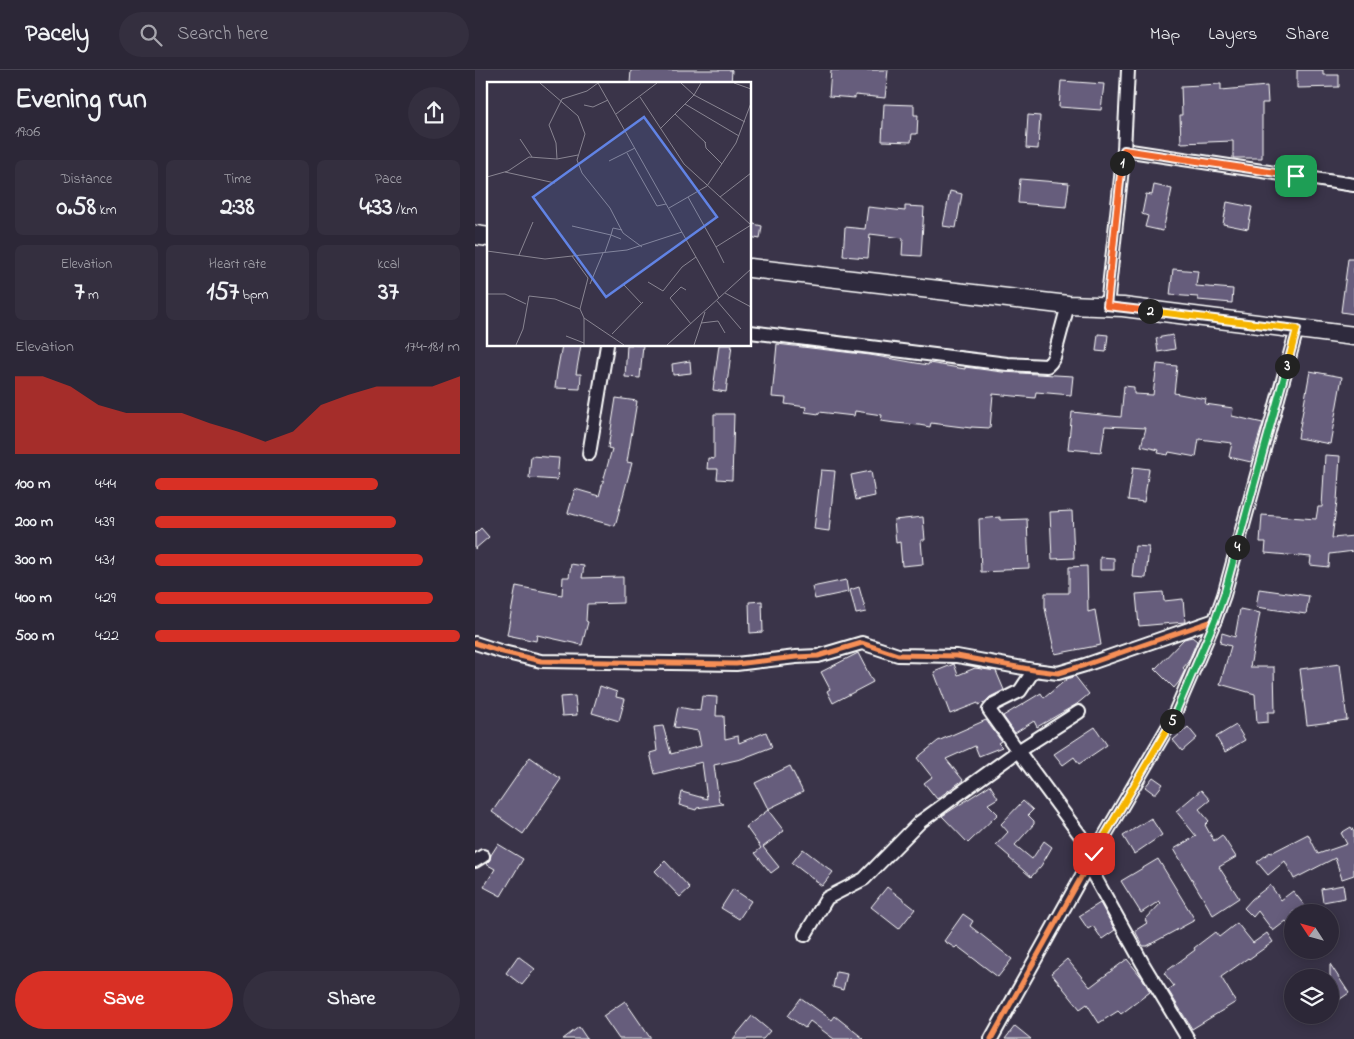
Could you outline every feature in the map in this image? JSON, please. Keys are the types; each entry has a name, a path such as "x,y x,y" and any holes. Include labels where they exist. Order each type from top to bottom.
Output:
{"street":[{"path":"1107,306 1124,150 1128,70"},
{"path":"1124,150 1354,185"},
{"path":"751,268 1068,305 1107,306 1354,336"},
{"path":"751,332 997,363 1047,366 1054,357 1068,305"},
{"path":"991,1039 1171,722 1215,620 1224,595 1297,329"},
{"path":"589,454 607,346"},
{"path":"475,643 541,661 736,664 795,656 818,656 862,643 898,655 957,656 1058,673 1215,620"},
{"path":"1033,670 1020,691 994,704 989,710 1091,860 1143,964 1188,1039"},
{"path":"805,935 827,898 864,879 921,822 1018,751 1079,712"}],"building":[{"path":"631,70 732,70 731,82 630,82"},
{"path":"831,70 888,70 885,98 855,95 855,98 829,96"},
{"path":"1297,70 1323,70 1323,75 1339,75 1339,87 1297,88"},
{"path":"1061,81 1104,84 1101,110 1059,107"},
{"path":"1221,84 1221,90 1267,86 1268,103 1262,103 1262,158 1233,158 1233,141 1181,143 1181,86"},
{"path":"884,104 914,105 914,115 918,115 917,134 912,134 911,142 882,141"},
{"path":"1028,115 1040,116 1038,149 1026,148"},
{"path":"1020,179 1069,183 1066,207 1018,203"},
{"path":"1154,185 1172,189 1163,231 1145,227 1148,216 1142,214 1146,194 1152,195"},
{"path":"950,191 962,194 956,228 943,226"},
{"path":"1227,202 1252,207 1248,229 1223,224"},
{"path":"905,206 924,207 921,256 902,255 903,238 870,234 868,258 843,256 845,227 865,229 868,207 905,211"},
{"path":"751,223 762,226 760,239 751,237"},
{"path":"1348,259 1354,259 1354,314 1341,312"},
{"path":"1173,269 1198,271 1196,286 1233,289 1232,303 1198,300 1198,297 1170,295"},
{"path":"1098,334 1108,335 1106,352 1096,351"},
{"path":"1173,335 1175,349 1158,352 1156,338"},
{"path":"777,344 965,369 965,367 1002,372 1073,376 1071,395 1036,392 1035,398 993,394 990,428 971,428 931,423 930,427 895,423 881,421 882,415 855,411 854,416 805,412 806,407 785,404 786,398 772,397"},
{"path":"562,346 581,346 576,374 581,374 580,389 555,388"},
{"path":"627,346 643,346 640,378 625,377"},
{"path":"719,346 732,346 726,392 713,390"},
{"path":"690,361 691,373 673,375 672,364"},
{"path":"1157,364 1177,366 1174,393 1206,399 1205,404 1233,408 1232,416 1263,423 1251,462 1229,457 1232,443 1199,439 1196,457 1169,452 1168,455 1158,453 1159,450 1141,446 1146,428 1105,426 1101,452 1068,449 1072,412 1121,417 1124,386 1134,387 1134,394 1153,395"},
{"path":"1310,371 1342,377 1330,444 1298,438"},
{"path":"616,398 637,401 627,462 632,463 615,526 568,513 575,489 599,496 612,449 608,448"},
{"path":"714,414 734,414 732,480 717,479 718,469 707,469 708,458 714,459"},
{"path":"1325,455 1340,456 1332,538 1354,536 1354,551 1330,554 1329,567 1310,565 1311,557 1265,553 1266,542 1260,542 1262,515 1316,519 1318,507 1322,507"},
{"path":"531,456 559,458 557,480 529,478"},
{"path":"1133,467 1149,469 1144,502 1128,500"},
{"path":"821,470 835,471 829,531 814,529"},
{"path":"871,471 875,496 856,500 851,475"},
{"path":"1072,511 1074,558 1052,559 1050,512"},
{"path":"923,517 925,540 921,540 923,564 902,566 900,542 896,543 894,520"},
{"path":"1000,517 1000,520 1027,519 1029,568 981,572 979,519"},
{"path":"481,528 489,537 475,549 475,534"},
{"path":"1135,546 1149,547 1146,578 1132,577"},
{"path":"1100,557 1114,558 1114,570 1100,570"},
{"path":"571,564 584,566 582,578 623,577 623,603 587,604 586,621 588,622 582,645 537,635 536,641 507,635 516,586 562,595 563,577 569,577"},
{"path":"1087,566 1088,612 1095,610 1101,645 1055,654 1045,608 1045,593 1069,593 1069,567"},
{"path":"846,580 848,592 815,599 812,587"},
{"path":"859,587 866,612 856,614 850,590"},
{"path":"1259,589 1309,596 1306,614 1256,607"},
{"path":"1163,592 1164,601 1183,599 1185,622 1139,626 1136,594"},
{"path":"762,601 763,632 750,633 749,602"},
{"path":"1240,609 1260,613 1250,667 1274,667 1275,712 1268,712 1268,722 1257,723 1255,694 1220,684 1231,646 1220,643 1222,633 1235,637"},
{"path":"1192,637 1197,641 1188,662 1183,668 1185,670 1174,688 1155,669 1184,639"},
{"path":"858,653 873,682 833,703 827,691 830,689 821,672"},
{"path":"954,664 958,675 975,668 996,671 1004,690 990,697 985,702 950,714 934,672"},
{"path":"1340,664 1347,720 1307,725 1300,669"},
{"path":"1075,676 1089,694 1077,704 1037,727 1034,721 1015,733 1003,716 1041,693 1044,698 1067,679"},
{"path":"600,686 617,692 616,697 625,699 619,721 592,713"},
{"path":"575,696 577,715 562,716 560,697"},
{"path":"702,696 717,697 716,716 724,716 725,739 738,736 739,743 766,732 772,747 741,759 714,765 719,802 723,804 697,808 696,810 679,805 682,792 707,799 702,762 655,774 650,753 657,751 654,727 663,726 671,754 701,746 698,731 674,727 678,707 700,711"},
{"path":"986,720 1001,741 998,743 1002,747 979,756 975,746 946,759 963,780 937,799 924,783 932,777 917,758 938,741"},
{"path":"1236,725 1245,740 1225,752 1216,737"},
{"path":"1095,727 1107,745 1079,764 1074,757 1063,765 1054,754"},
{"path":"1188,727 1197,738 1182,751 1173,740"},
{"path":"530,757 561,779 523,834 492,812"},
{"path":"790,766 803,792 768,809 755,783"},
{"path":"1153,777 1163,784 1156,793 1145,787"},
{"path":"990,785 998,798 988,804 998,814 968,843 942,816"},
{"path":"1201,790 1210,800 1199,809 1209,821 1205,825 1214,841 1222,835 1236,857 1219,867 1239,898 1213,915 1174,849 1196,836 1176,811"},
{"path":"1023,801 1033,810 1028,815 1034,821 1034,824 1015,845 1032,859 1044,841 1052,847 1041,866 1031,877 996,845 1008,832 1001,824"},
{"path":"768,810 784,831 763,847 779,867 771,873 755,853 761,848 746,827"},
{"path":"1151,818 1162,835 1134,854 1123,836"},
{"path":"1351,827 1354,832 1354,875 1342,879 1335,858 1294,879 1285,861 1268,875 1257,862 1270,852 1308,834 1318,854 1347,844 1341,833"},
{"path":"498,844 523,859 501,896 484,887 495,869 486,864"},
{"path":"803,849 833,872 822,886 792,863"},
{"path":"1158,859 1195,920 1147,946 1143,946 1136,930 1147,923 1145,920 1161,903 1159,901 1141,913 1121,881"},
{"path":"665,861 690,888 680,897 655,871"},
{"path":"1270,885 1281,900 1293,891 1303,904 1284,904 1284,923 1273,931 1258,911 1253,917 1244,908"},
{"path":"1343,885 1345,898 1323,902 1321,889"},
{"path":"887,887 915,909 899,929 871,907"},
{"path":"733,889 751,901 739,919 721,908"},
{"path":"1100,903 1115,930 1102,939 1093,926 1088,929 1079,916"},
{"path":"963,914 973,921 970,926 1012,959 998,977 957,946 955,948 944,941"},
{"path":"1237,923 1253,943 1267,933 1273,942 1221,977 1236,1002 1192,1029 1168,990 1174,986 1164,973 1215,932 1219,937"},
{"path":"518,956 535,969 522,985 506,973"},
{"path":"1067,959 1090,987 1127,959 1143,979 1150,992 1121,1014 1118,1011 1099,1023 1087,1004 1080,1009 1051,973"},
{"path":"836,972 847,974 843,990 833,987"},
{"path":"1339,978 1349,993 1339,1000"},
{"path":"801,998 832,1020 835,1016 864,1039 834,1039 810,1021 805,1028 788,1016"},
{"path":"625,1001 651,1039 619,1039 603,1016"},
{"path":"752,1016 770,1031 763,1039 733,1039"},
{"path":"1015,1026 1031,1039 1005,1039"},
{"path":"579,1027 587,1039 563,1039"}],"cycle path":[{"path":"991,1039 1094,854 1171,722 1215,620 1224,595 1297,329"},
{"path":"475,643 541,661 736,664 818,656 862,643 898,655 957,656 1058,673 1215,620"}],"route":[{"path":"1094,854 1171,722 1215,620 1224,595 1297,329 1107,306 1124,150 1296,176"}]}
